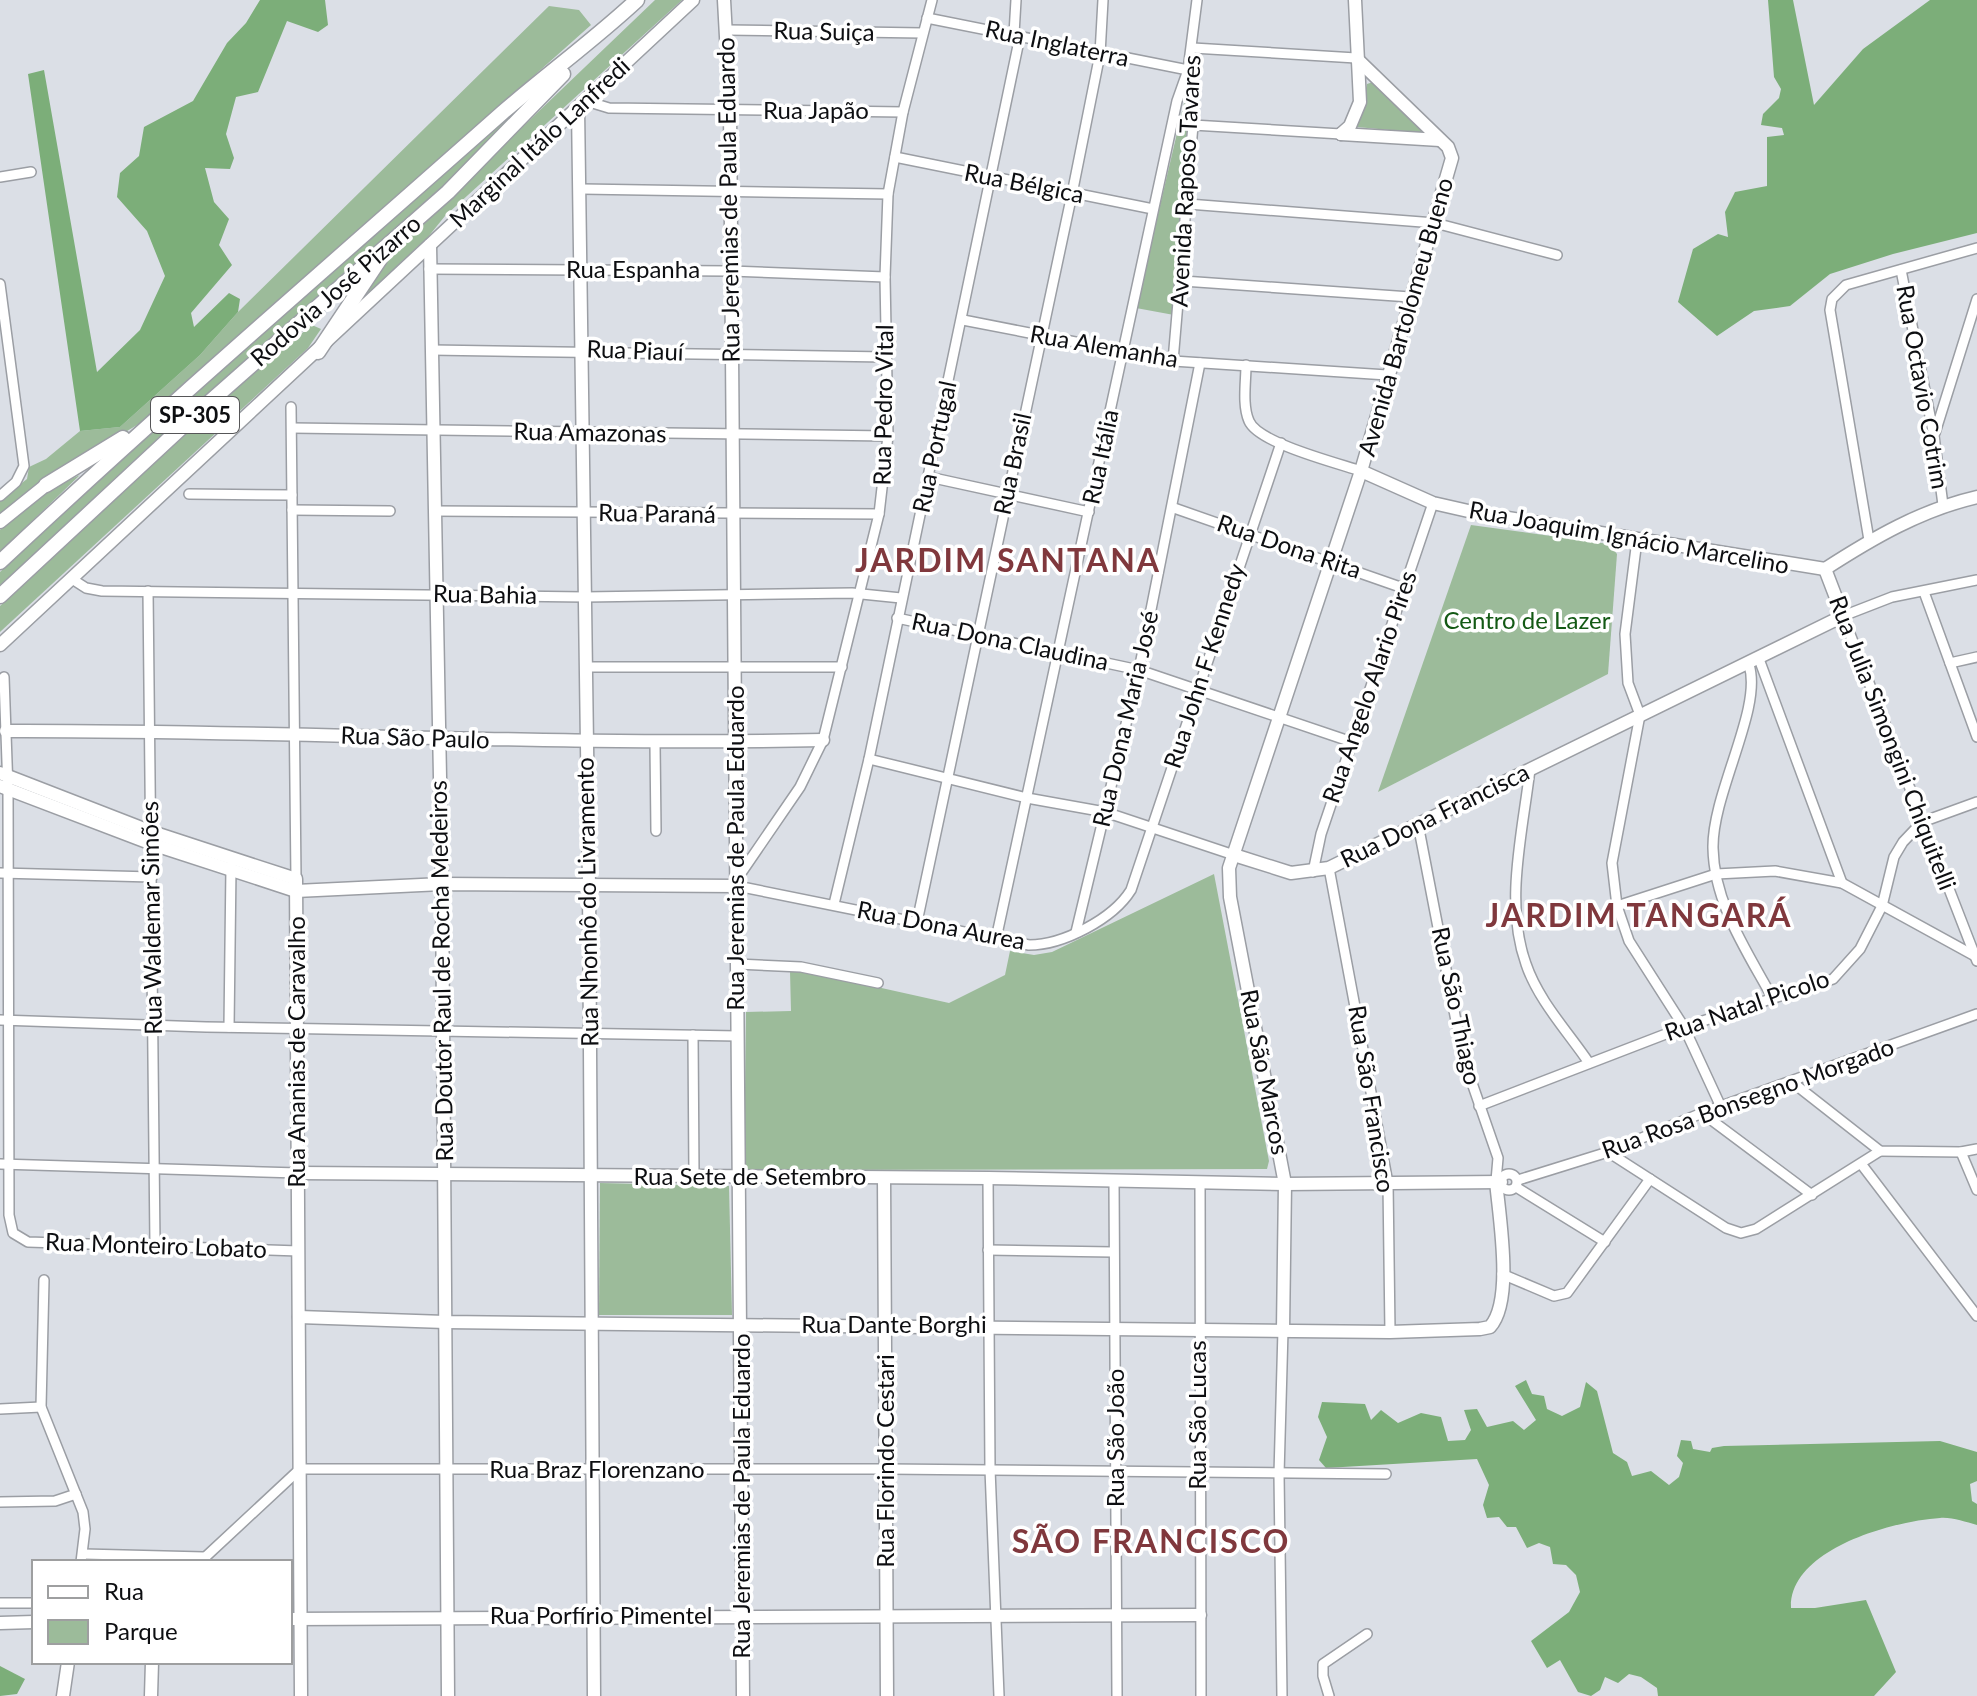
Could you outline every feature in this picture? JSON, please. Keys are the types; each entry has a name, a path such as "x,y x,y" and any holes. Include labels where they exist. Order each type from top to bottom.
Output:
{"main road":[{"name":"Rodovia José Pizarro","path":"0,596 196,414 505,136 593,41 637,0"},
{"name":"Rodovia José Pizarro","path":"0,562 148,424 505,110 593,41"},
{"path":"318,352 395,238"},
{"name":"SP-305","path":"46,485 148,424"}],"street":[{"name":"Marginal Itálo Lanfredi","path":"0,645 693,0"},
{"name":"Rua Jeremias de Paula Eduardo","path":"724,0 731,191 743,1696"},
{"name":"Rua Pedro Vital","path":"736,883 800,787 823,740 879,514 888,436 885,277 888,194 903,112 932,0"},
{"name":"Rua Portugal","path":"834,904 869,759 992,178 1017,35 1016,0"},
{"name":"Rua Brasil","path":"917,922 1072,194 1100,54 1103,0"},
{"name":"Avenida Raposo Tavares","path":"1173,361 1183,281 1193,125 1188,70 1197,0"},
{"path":"1341,134 1355,118 1360,102 1355,0"},
{"name":"Rua Inglaterra","path":"927,18 1188,70"},
{"name":"Rua Suiça","path":"727,30 922,33"},
{"path":"1193,48 1356,58"},
{"name":"Avenida Bartolomeu Bueno","path":"1356,58 1448,147 1452,158 1361,471"},
{"name":"Rua Itália","path":"996,939 1153,209 1177,101 1188,70"},
{"name":"Rua Japão","path":"582,104 609,108 903,112"},
{"name":"Rua Nhonhô do Livramento","path":"582,104 581,350 589,886 594,1696"},
{"path":"1193,125 1440,140"},
{"name":"Rua Bélgica","path":"895,157 1153,209"},
{"path":"0,177 31,172"},
{"path":"582,189 888,194"},
{"path":"1188,204 1435,223 1557,255"},
{"name":"Rua Doutor Raul de Rocha Medeiros","path":"430,245 442,884 448,1696"},
{"path":"1869,540 1847,426 1830,310 1832,299 1846,285 1977,248"},
{"name":"Rua Espanha","path":"429,269 731,271 885,277"},
{"name":"Rua Octavio Cotrim","path":"1901,270 1934,436 1943,505"},
{"path":"1183,281 1410,297"},
{"path":"0,284 23,458 22,474 0,496"},
{"path":"1934,436 1977,299"},
{"name":"Rua Alemanha","path":"963,320 1173,361 1387,375"},
{"name":"Rua Piauí","path":"431,350 886,357"},
{"name":"Rua Dona Maria José","path":"1076,932 1139,670 1174,508 1200,363"},
{"path":"1246,365 1245,401 1250,424 1281,443 1361,471"},
{"name":"Rua Ananias de Caravalho","path":"291,407 300,1469 296,1619 301,1696"},
{"name":"Rua Amazonas","path":"292,428 888,436"},
{"name":"Rua John F Kennedy","path":"1131,890 1281,443"},
{"name":"Rua Joaquim Ignácio Marcelino","path":"1361,471 1433,503 1637,540 1825,569"},
{"name":"Rua São Marcos","path":"1282,1696 1279,1474 1285,1184 1230,897 1229,868 1361,471"},
{"path":"929,477 1089,512"},
{"path":"0,522 46,485"},
{"path":"189,494 292,495"},
{"path":"1825,569 1869,540 1943,505 1977,497"},
{"name":"Rua Angelo Alario Pires","path":"1313,872 1321,834 1433,503"},
{"name":"Rua Dona Rita","path":"1174,508 1331,560 1403,588"},
{"path":"292,510 390,511"},
{"name":"Rua Paraná","path":"434,511 879,514"},
{"path":"1637,540 1625,634 1628,683 1640,715 1612,863 1617,906 1629,941 1684,1027 1721,1107"},
{"name":"Rua Julia Simongini Chiquitelli","path":"1825,569 1976,959"},
{"name":"Rua Bahia","path":"72,579 86,588 102,591 585,597 734,592 860,593 901,598"},
{"name":"Rua Dona Francisca","path":"869,759 1027,798 1105,812 1291,873 1313,872 1329,868 1843,616 1892,597 1977,580"},
{"name":"Rua Waldemar Simões","path":"148,591 155,1245"},
{"path":"1924,592 1977,737"},
{"name":"Rua Dona Claudina","path":"897,618 977,638 1139,670 1199,687 1352,742"},
{"path":"1950,663 1977,657"},
{"path":"1754,662 1753,687 1720,796 1715,823 1716,874 1729,917 1773,999"},
{"path":"1754,662 1842,883"},
{"path":"585,667 735,670 842,667"},
{"path":"4,677 5,1215"},
{"name":"Rua São Paulo","path":"6,731 149,731 655,744 823,740"},
{"path":"655,744 656,831"},
{"path":"1530,769 1518,871 1516,924 1526,967 1589,1063"},
{"path":"4,782 152,838 296,885 736,883"},
{"path":"1922,822 1977,802"},
{"name":"Rua Natal Picolo","path":"1479,1106 1684,1027 1833,979 1860,949 1882,906 1894,857 1922,822"},
{"name":"Rua São Thiago","path":"1418,824 1463,1057 1498,1158 1502,1274 1500,1308 1490,1327"},
{"path":"229,1027 231,864"},
{"name":"Rua São Francisco","path":"1329,868 1388,1183 1390,1332"},
{"path":"1617,906 1716,874 1775,871 1842,883 1976,959"},
{"path":"4,874 152,877"},
{"name":"Rua Dona Aurea","path":"736,883 996,939 1041,945 1076,932 1120,904 1131,890"},
{"path":"737,964 801,967 878,983"},
{"name":"Rua Rosa Bonsegno Morgado","path":"1517,1184 1608,1152 1702,1113 1977,1014"},
{"path":"4,1020 154,1026 738,1036"},
{"path":"693,1035 694,1176"},
{"path":"1792,1082 1880,1151 1961,1152 1977,1149"},
{"path":"1702,1113 1812,1195"},
{"path":"1608,1152 1726,1228 1748,1232 1862,1165 1880,1151"},
{"path":"1961,1152 1977,1190"},
{"name":"Rua Sete de Setembro","path":"4,1164 298,1173 591,1177 988,1178 1285,1184 1498,1182"},
{"path":"1862,1165 1977,1316"},
{"name":"Rua Florindo Cestari","path":"884,1178 887,1696"},
{"path":"988,1178 990,1469 999,1696"},
{"path":"1502,1274 1546,1293 1559,1295 1574,1287 1650,1179"},
{"name":"Rua São João","path":"1114,1181 1117,1696"},
{"path":"1498,1182 1506,1191 1517,1184 1605,1242"},
{"name":"Rua São Lucas","path":"1200,1183 1198,1474 1201,1696"},
{"name":"Rua Monteiro Lobato","path":"5,1215 14,1236 28,1242 299,1251"},
{"path":"988,1250 1113,1252"},
{"path":"44,1280 41,1407 85,1521 82,1558 202,1560 300,1469"},
{"name":"Rua Dante Borghi","path":"299,1317 445,1322 988,1325 1390,1332 1490,1327"},
{"path":"0,1409 41,1407"},
{"name":"Rua Braz Florenzano","path":"300,1469 990,1469 1386,1474"},
{"path":"0,1502 55,1501 76,1494"},
{"path":"0,1603 32,1603"},
{"name":"Rua Porfírio Pimentel","path":"296,1619 743,1616 887,1619 997,1614 1200,1615"},
{"path":"0,1623 32,1622"},
{"path":"1329,1696 1323,1664 1367,1634"},
{"path":"63,1696 66,1664"},
{"path":"151,1696 152,1664"}],"green space":[{"path":"260,0 325,0 328,25 318,32 287,21 258,92 236,97 226,134 234,158 230,169 205,168 214,202 229,219 219,245 232,265 191,313 194,327 229,293 240,299 238,312 200,355 120,427 80,431 28,74 44,70 97,372 140,330 165,276 147,231 117,197 120,173 139,156 144,127 193,101 227,43 246,23"},
{"path":"655,0 682,0 445,216 428,237 347,313 399,245"},
{"path":"1768,0 1793,0 1814,105 1863,49 1930,0 1977,0 1977,233 1830,274 1790,306 1754,311 1717,336 1678,302 1693,249 1718,234 1728,237 1725,212 1735,192 1767,186 1767,137 1784,135 1782,128 1761,125 1763,114 1779,98 1781,89 1774,77"},
{"path":"549,6 579,10 591,25 147,419 39,484 0,516 0,500 27,479 29,467 46,459 80,431 120,427 200,355 238,312"},
{"path":"1373,82 1423,130 1421,133 1357,127 1367,84"},
{"path":"538,91 498,135 411,219 183,416 0,585 0,572 123,457"},
{"path":"1185,99 1188,115 1174,315 1136,308"},
{"path":"312,325 321,329 308,348 0,632 0,606 234,389"},
{"path":"80,475 0,552 0,530 48,489"},
{"name":"Centro de Lazer","path":"1471,525 1609,544 1617,554 1608,674 1378,792"},
{"path":"1214,874 1269,1161 1267,1169 744,1170 746,1012 791,1011 790,971 796,969 949,1003 1005,975 1010,951 1034,955 1052,952"},
{"path":"600,1183 729,1186 732,1315 599,1315"},
{"path":"1526,1380 1532,1394 1544,1396 1547,1409 1562,1416 1580,1407 1586,1382 1597,1391 1613,1453 1627,1462 1632,1476 1651,1471 1669,1485 1679,1477 1683,1463 1677,1456 1681,1440 1691,1441 1693,1449 1710,1452 1712,1448 1724,1446 1940,1441 1977,1452 1977,1481 1970,1484 1972,1501 1977,1504 1977,1525 1940,1518 1872,1532 1825,1554 1807,1569 1795,1587 1791,1608 1815,1608 1866,1600 1896,1672 1874,1696 1658,1696 1657,1688 1641,1677 1629,1674 1618,1683 1605,1677 1600,1690 1591,1696 1578,1692 1560,1660 1547,1668 1531,1641 1569,1612 1580,1592 1576,1575 1566,1565 1553,1564 1550,1547 1539,1543 1527,1548 1516,1527 1507,1527 1499,1517 1487,1518 1483,1505 1489,1485 1477,1459 1326,1468 1319,1460 1327,1437 1318,1417 1322,1402 1365,1404 1371,1420 1381,1410 1398,1423 1421,1413 1441,1417 1448,1441 1465,1440 1471,1430 1464,1410 1477,1409 1487,1427 1513,1421 1524,1430 1536,1420 1515,1386"},
{"path":"0,1666 25,1679 17,1694 0,1696"}],"district":[{"name":"JARDIM SANTANA","path":"1008,561"},
{"name":"JARDIM TANGARÁ","path":"1639,916"},
{"name":"SÃO FRANCISCO","path":"1151,1542"}]}
